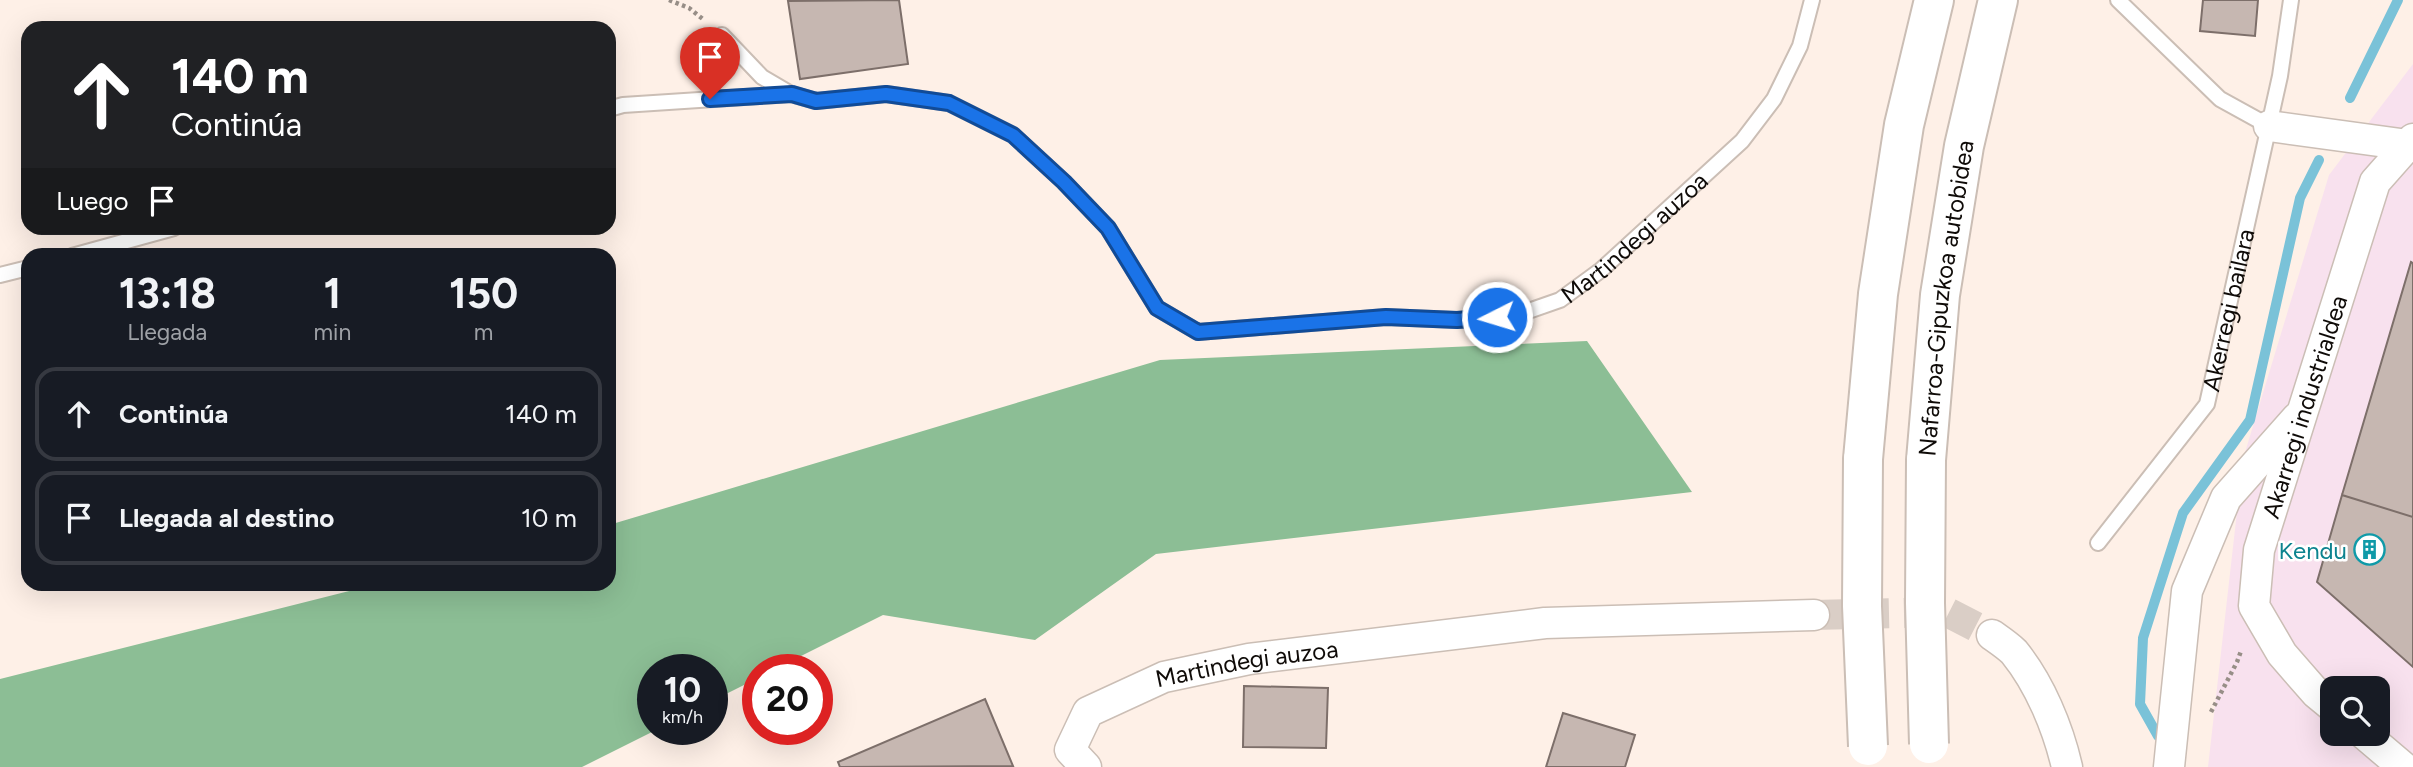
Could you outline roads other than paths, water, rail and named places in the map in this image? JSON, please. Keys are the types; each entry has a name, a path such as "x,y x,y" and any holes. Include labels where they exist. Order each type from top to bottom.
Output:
{"highway":[{"path":"1869,756 1862,606 1863,459 1878,294 1904,125 1934,0"},
{"name":"Nafarroa-Gipuzkoa autobidea","path":"1930,756 1924,603 1926,460 1940,295 1964,146 1998,0"}],"street":[{"path":"2269,126 2410,142"},
{"name":"Akarregi industrialdea","path":"2320,696 2282,654 2254,606 2259,550 2375,182 2410,142"},
{"path":"2169,767 2188,591 2226,498 2303,411"},
{"name":"Martindegi auzoa","path":"1086,767 1070,750 1088,712 1164,677 1249,659 1545,622 1814,615"},
{"path":"1993,635 2013,651 2036,688 2060,738 2067,767"},
{"path":"2378,746 2403,767"}],"lane":[{"name":"Martindegi auzoa","path":"722,35 762,77 792,94 816,101 886,94 949,103 1013,135 1108,228 1157,308 1198,332 1386,317 1457,320 1517,315 1560,300 1601,270 1742,141 1774,99 1785,78 1800,46 1812,0"},
{"path":"2118,0 2220,99 2269,126"},
{"name":"Akerregi bailara","path":"2098,543 2207,404 2280,76 2291,0"},
{"path":"616,107 792,94"},
{"path":"101,248 148,235"},
{"path":"0,275 21,270"}],"waterway":[{"path":"2350,98 2398,0"},
{"path":"2158,736 2140,704 2143,638 2183,513 2250,420 2300,198 2319,160"}],"tunnel":[{"path":"1814,615 1947,612 1992,635"}],"place":[{"name":"Kendu","path":"2370,550"}]}
